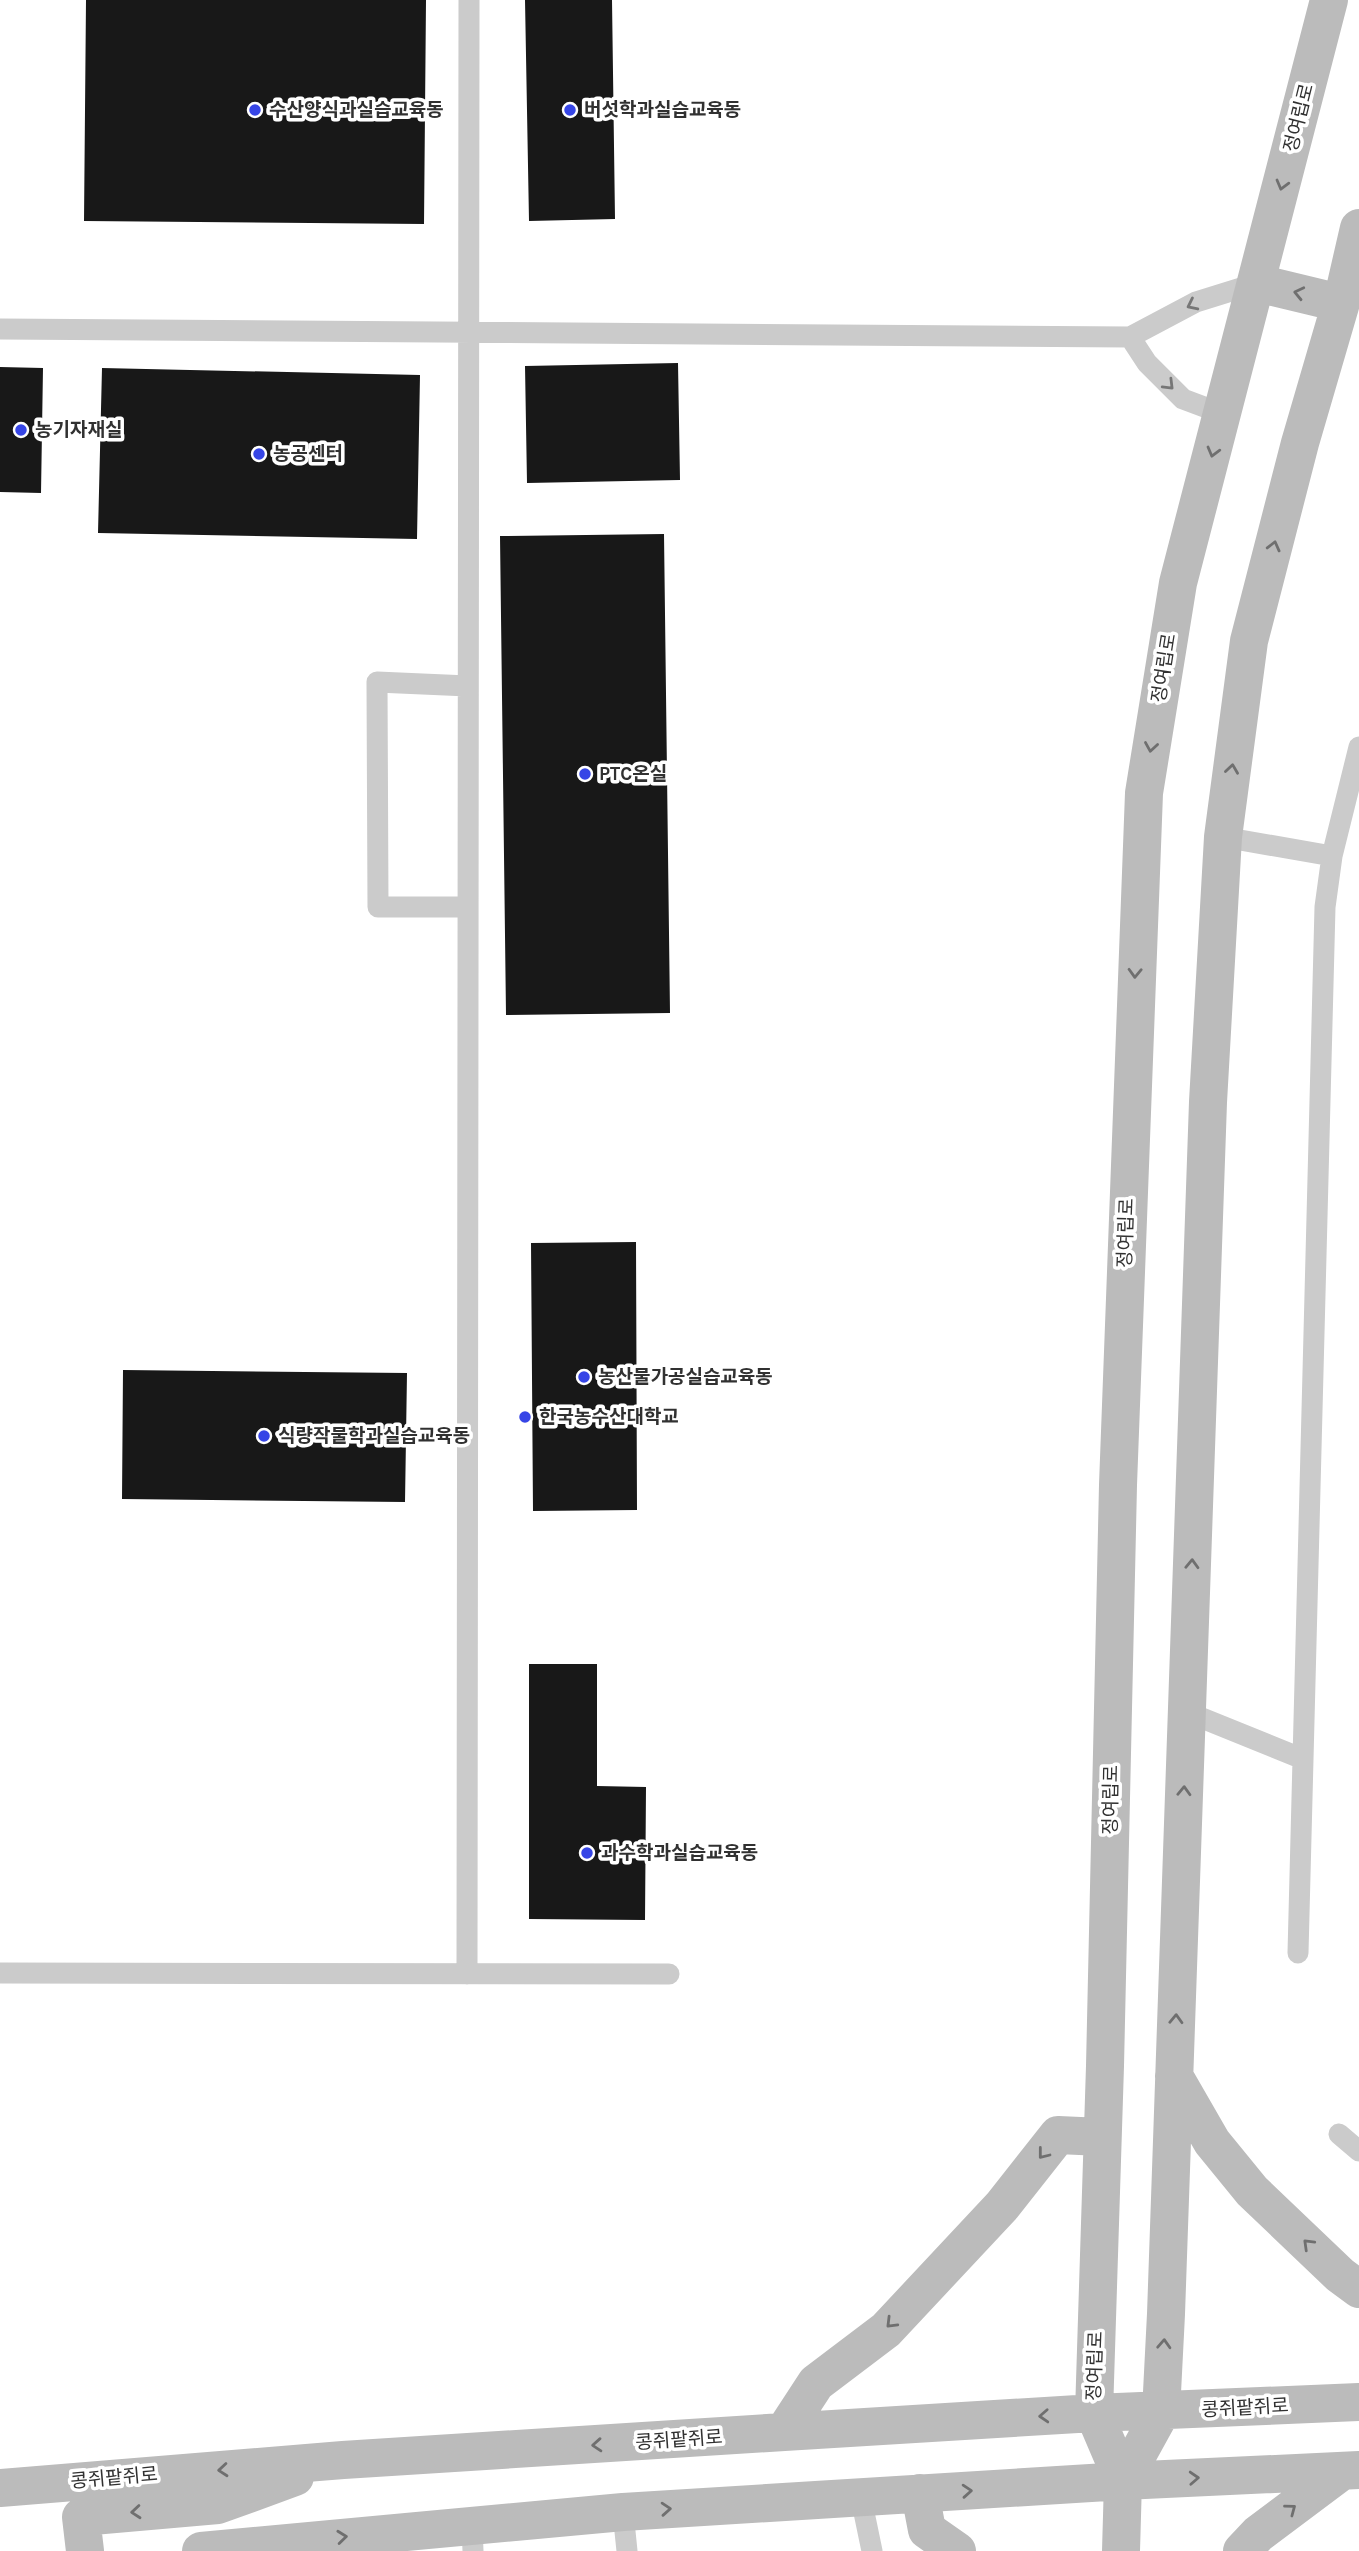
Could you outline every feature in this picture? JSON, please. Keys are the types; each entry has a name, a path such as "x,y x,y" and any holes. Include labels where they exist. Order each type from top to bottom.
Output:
{"street":[{"name":"정여립로","path":"1124,2481 1094,2413 1118,1485 1144,793 1178,583 1329,0"},
{"name":"정여립로","path":"1121,2551 1124,2481 1161,2412 1208,1102 1223,837 1249,641 1359,229"},
{"path":"1257,283 1340,303"},
{"path":"1174,2076 1212,2142 1252,2191 1340,2275 1359,2289"},
{"path":"784,2432 816,2383 886,2330 1002,2207 1058,2135 1102,2137"},
{"name":"콩쥐팥쥐로","path":"0,2488 342,2460 784,2432 1094,2413 1359,2402"},
{"path":"85,2551 81,2517 218,2505 342,2460"},
{"path":"201,2551 473,2538 623,2512 1124,2481 1350,2471"},
{"path":"1242,2551 1258,2534 1350,2471"},
{"path":"920,2493 927,2530 957,2551"}],"lane":[{"path":"467,1974 469,0"},
{"path":"0,329 1130,337 1196,302 1257,283"},
{"path":"1130,337 1147,363 1183,399 1223,414"},
{"path":"468,686 377,682 378,907 468,907"},
{"path":"1298,1953 1325,907 1332,856 1359,747"},
{"path":"1223,837 1332,856"},
{"path":"1187,1712 1303,1759"},
{"path":"0,1973 669,1974"},
{"path":"1339,2134 1359,2151"},
{"path":"861,2498 872,2551"},
{"path":"623,2512 627,2551"}],"building":[{"name":"수산양식과실습교육동","path":"86,0 426,0 424,224 84,221"},
{"name":"버섯학과실습교육동","path":"525,0 612,0 615,219 529,221"},
{"path":"678,363 680,480 527,483 525,366"},
{"name":"농기자재실","path":"0,367 43,368 41,493 0,492"},
{"name":"농공센터","path":"102,368 420,375 417,539 98,533"},
{"name":"PTC온실","path":"664,534 670,1013 506,1015 500,536"},
{"name":"농산물가공실습교육동","path":"636,1242 637,1510 533,1511 531,1243"},
{"name":"식량작물학과실습교육동","path":"123,1370 407,1373 405,1502 122,1499"},
{"name":"과수학과실습교육동","path":"529,1664 597,1664 597,1786 646,1787 645,1920 529,1919"}],"place":[{"name":"수산양식과실습교육동","path":"255,110"},
{"name":"버섯학과실습교육동","path":"570,110"},
{"name":"농기자재실","path":"21,430"},
{"name":"농공센터","path":"259,454"},
{"name":"PTC온실","path":"585,774"},
{"name":"농산물가공실습교육동","path":"584,1377"},
{"name":"한국농수산대학교","path":"525,1417"},
{"name":"식량작물학과실습교육동","path":"264,1436"},
{"name":"과수학과실습교육동","path":"587,1853"}]}
